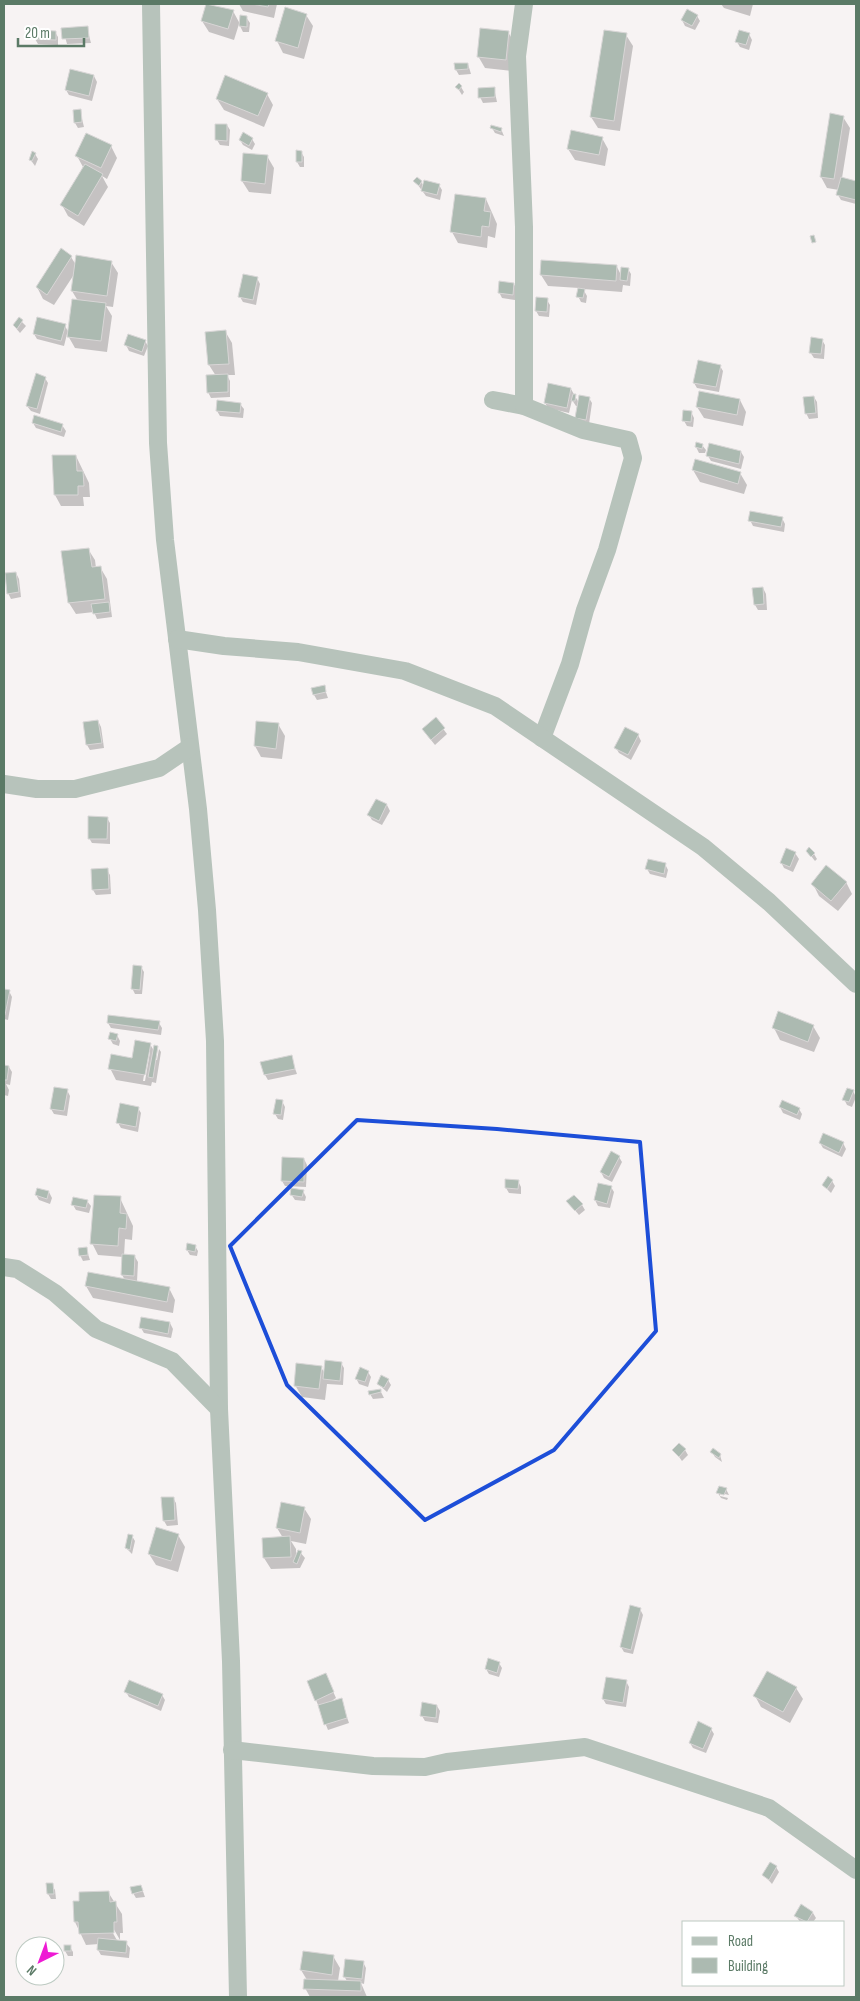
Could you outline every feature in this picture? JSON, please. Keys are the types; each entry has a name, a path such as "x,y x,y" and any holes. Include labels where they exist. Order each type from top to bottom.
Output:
{"street":[{"path":"151,4 158,443 165,540 207,910 215,1041 219,1409 232,1750 238,1997"},
{"path":"524,4 517,56 524,228 524,406"},
{"path":"493,400 524,406 583,430 628,440 633,458 607,550 585,610 570,664 542,738"},
{"path":"177,638 224,646 298,652 405,671 495,706 703,847 769,902 856,984"},
{"path":"4,784 37,789 75,788 159,768 190,747"},
{"path":"4,1267 17,1269 55,1293 96,1329 172,1360 219,1409"},
{"path":"232,1750 373,1766 425,1767 447,1762 585,1747 769,1808 856,1870"}],"highlighted area":[{"path":"357,1120 497,1129 640,1142 656,1331 554,1450 425,1520 287,1385 230,1246"}],"building":[{"path":"206,4 234,10 228,29 201,21"},
{"path":"252,4 269,4 268,7"},
{"path":"285,7 307,14 298,48 275,41"},
{"path":"687,9 698,15 692,26 681,20"},
{"path":"240,15 247,16 247,27 239,26"},
{"path":"88,26 89,38 62,39 61,28"},
{"path":"480,28 509,31 506,60 477,57"},
{"path":"34,30 56,31 56,40 34,39"},
{"path":"604,30 627,33 614,121 590,117"},
{"path":"739,30 750,33 746,45 735,42"},
{"path":"454,63 468,63 468,69 455,70"},
{"path":"70,69 94,75 89,96 65,90"},
{"path":"225,75 268,93 258,116 216,99"},
{"path":"459,83 462,86 459,90 455,87"},
{"path":"495,87 495,97 478,98 478,88"},
{"path":"81,109 82,122 74,123 73,110"},
{"path":"830,113 844,116 834,179 820,177"},
{"path":"215,124 227,124 227,141 215,140"},
{"path":"491,125 502,128 501,132 490,128"},
{"path":"571,130 603,137 599,155 567,149"},
{"path":"243,132 253,138 249,146 239,140"},
{"path":"86,133 112,145 101,168 75,156"},
{"path":"296,150 302,151 302,162 296,162"},
{"path":"32,151 36,153 32,161 29,160"},
{"path":"243,153 268,155 265,184 241,181"},
{"path":"85,164 103,174 78,216 60,205"},
{"path":"417,177 422,181 419,186 413,181"},
{"path":"841,177 856,181 856,200 836,195"},
{"path":"424,180 440,184 437,195 421,191"},
{"path":"455,194 486,198 484,211 491,212 489,227 482,226 481,237 450,232"},
{"path":"814,235 816,242 812,243 810,236"},
{"path":"61,248 72,256 47,295 36,287"},
{"path":"76,255 112,261 107,296 71,291"},
{"path":"541,260 617,265 616,281 540,275"},
{"path":"621,267 629,268 627,281 620,280"},
{"path":"243,274 258,277 253,300 238,297"},
{"path":"499,281 514,283 513,295 498,293"},
{"path":"578,288 585,289 583,298 576,297"},
{"path":"536,297 548,298 547,312 535,311"},
{"path":"72,299 106,303 101,341 67,337"},
{"path":"19,317 23,320 17,329 13,325"},
{"path":"37,317 66,324 61,341 33,334"},
{"path":"226,330 229,364 208,365 205,332"},
{"path":"128,334 146,340 142,352 124,345"},
{"path":"811,337 823,339 821,354 809,353"},
{"path":"698,360 721,365 716,387 693,383"},
{"path":"36,373 46,377 37,409 26,406"},
{"path":"228,374 228,392 207,393 206,375"},
{"path":"548,383 571,388 567,408 544,403"},
{"path":"699,391 740,399 737,415 696,407"},
{"path":"573,394 576,394 575,401 571,401"},
{"path":"579,395 590,397 586,420 575,418"},
{"path":"814,396 816,413 805,414 803,397"},
{"path":"217,400 241,403 240,413 216,411"},
{"path":"683,410 692,411 691,422 682,421"},
{"path":"34,415 63,424 61,432 32,423"},
{"path":"696,442 703,444 702,449 695,447"},
{"path":"709,443 741,451 739,464 706,456"},
{"path":"52,455 76,455 77,471 83,471 84,486 78,486 78,495 54,495"},
{"path":"695,459 741,472 738,484 692,470"},
{"path":"750,511 783,517 781,527 748,521"},
{"path":"89,548 92,567 101,566 105,599 68,603 61,551"},
{"path":"16,572 19,592 7,594 5,573"},
{"path":"763,587 764,604 754,605 752,588"},
{"path":"109,602 110,612 93,614 91,604"},
{"path":"325,685 326,692 313,695 311,688"},
{"path":"436,717 445,728 431,740 422,729"},
{"path":"98,720 102,743 86,745 83,722"},
{"path":"256,721 279,723 276,749 254,746"},
{"path":"625,727 639,734 628,755 614,748"},
{"path":"376,799 387,804 379,821 367,815"},
{"path":"88,816 108,817 107,839 88,839"},
{"path":"809,847 815,853 811,857 806,851"},
{"path":"786,848 796,852 790,867 780,863"},
{"path":"648,859 666,863 664,874 645,869"},
{"path":"826,865 847,882 831,901 811,884"},
{"path":"108,868 109,889 92,890 91,869"},
{"path":"133,965 142,966 140,990 131,989"},
{"path":"4,989 10,990 5,1015 4,1015"},
{"path":"778,1011 814,1025 808,1042 772,1028"},
{"path":"108,1015 160,1021 158,1030 107,1023"},
{"path":"110,1032 118,1034 116,1041 108,1039"},
{"path":"135,1040 151,1043 145,1075 108,1069 111,1054 132,1058"},
{"path":"154,1045 158,1046 153,1078 148,1077"},
{"path":"292,1055 295,1069 264,1075 260,1062"},
{"path":"4,1065 9,1066 7,1080 4,1080"},
{"path":"54,1087 68,1089 64,1111 50,1109"},
{"path":"847,1088 854,1090 849,1102 842,1100"},
{"path":"276,1099 283,1100 281,1115 273,1114"},
{"path":"782,1100 800,1108 797,1115 779,1107"},
{"path":"120,1103 139,1107 136,1127 116,1123"},
{"path":"823,1133 844,1142 839,1153 819,1143"},
{"path":"611,1151 620,1156 609,1177 600,1172"},
{"path":"282,1157 304,1158 304,1182 281,1181"},
{"path":"828,1176 833,1180 827,1189 822,1185"},
{"path":"505,1179 519,1180 518,1189 505,1188"},
{"path":"598,1183 612,1186 607,1204 594,1200"},
{"path":"37,1188 49,1191 47,1199 35,1195"},
{"path":"291,1188 304,1190 302,1197 290,1195"},
{"path":"94,1195 121,1196 120,1213 127,1214 126,1229 119,1228 118,1246 90,1244"},
{"path":"574,1195 583,1204 575,1211 566,1201"},
{"path":"73,1197 88,1200 86,1208 71,1205"},
{"path":"187,1243 196,1245 195,1252 186,1250"},
{"path":"87,1247 88,1255 79,1256 78,1248"},
{"path":"122,1254 135,1255 134,1276 121,1275"},
{"path":"88,1272 170,1287 167,1302 85,1286"},
{"path":"141,1317 170,1322 168,1334 139,1328"},
{"path":"325,1360 342,1362 340,1381 323,1379"},
{"path":"296,1363 322,1366 319,1389 294,1386"},
{"path":"360,1367 369,1371 365,1382 355,1379"},
{"path":"381,1375 389,1379 384,1388 377,1384"},
{"path":"381,1389 381,1392 369,1395 368,1391"},
{"path":"679,1443 686,1449 679,1457 672,1450"},
{"path":"713,1448 721,1454 719,1458 710,1452"},
{"path":"719,1486 727,1488 724,1495 716,1493"},
{"path":"161,1497 174,1497 175,1520 163,1521"},
{"path":"281,1502 305,1507 300,1533 276,1528"},
{"path":"156,1527 179,1534 171,1561 148,1554"},
{"path":"128,1534 133,1535 130,1550 125,1548"},
{"path":"290,1536 291,1557 263,1558 262,1538"},
{"path":"298,1550 302,1551 297,1564 293,1562"},
{"path":"630,1605 641,1608 631,1650 620,1647"},
{"path":"488,1658 500,1662 497,1673 485,1669"},
{"path":"767,1671 797,1687 783,1712 753,1696"},
{"path":"326,1673 334,1692 315,1701 307,1681"},
{"path":"606,1677 627,1680 623,1703 602,1699"},
{"path":"129,1680 163,1694 158,1706 124,1692"},
{"path":"342,1698 347,1718 324,1725 318,1705"},
{"path":"422,1702 437,1705 436,1718 420,1716"},
{"path":"698,1721 712,1728 703,1749 689,1743"},
{"path":"770,1862 777,1866 769,1880 762,1875"},
{"path":"46,1883 53,1883 54,1894 47,1894"},
{"path":"141,1885 143,1891 132,1894 130,1887"},
{"path":"109,1891 110,1902 116,1901 117,1922 114,1922 114,1933 79,1934 78,1922 74,1922 73,1901 79,1901 79,1892"},
{"path":"801,1904 813,1912 808,1921 794,1916"},
{"path":"98,1938 127,1941 126,1953 97,1950"},
{"path":"65,1945 71,1945 71,1951 65,1951"},
{"path":"303,1951 334,1955 332,1975 300,1970"},
{"path":"345,1959 364,1961 362,1979 343,1977"},
{"path":"304,1979 361,1981 361,1991 303,1989"}]}
